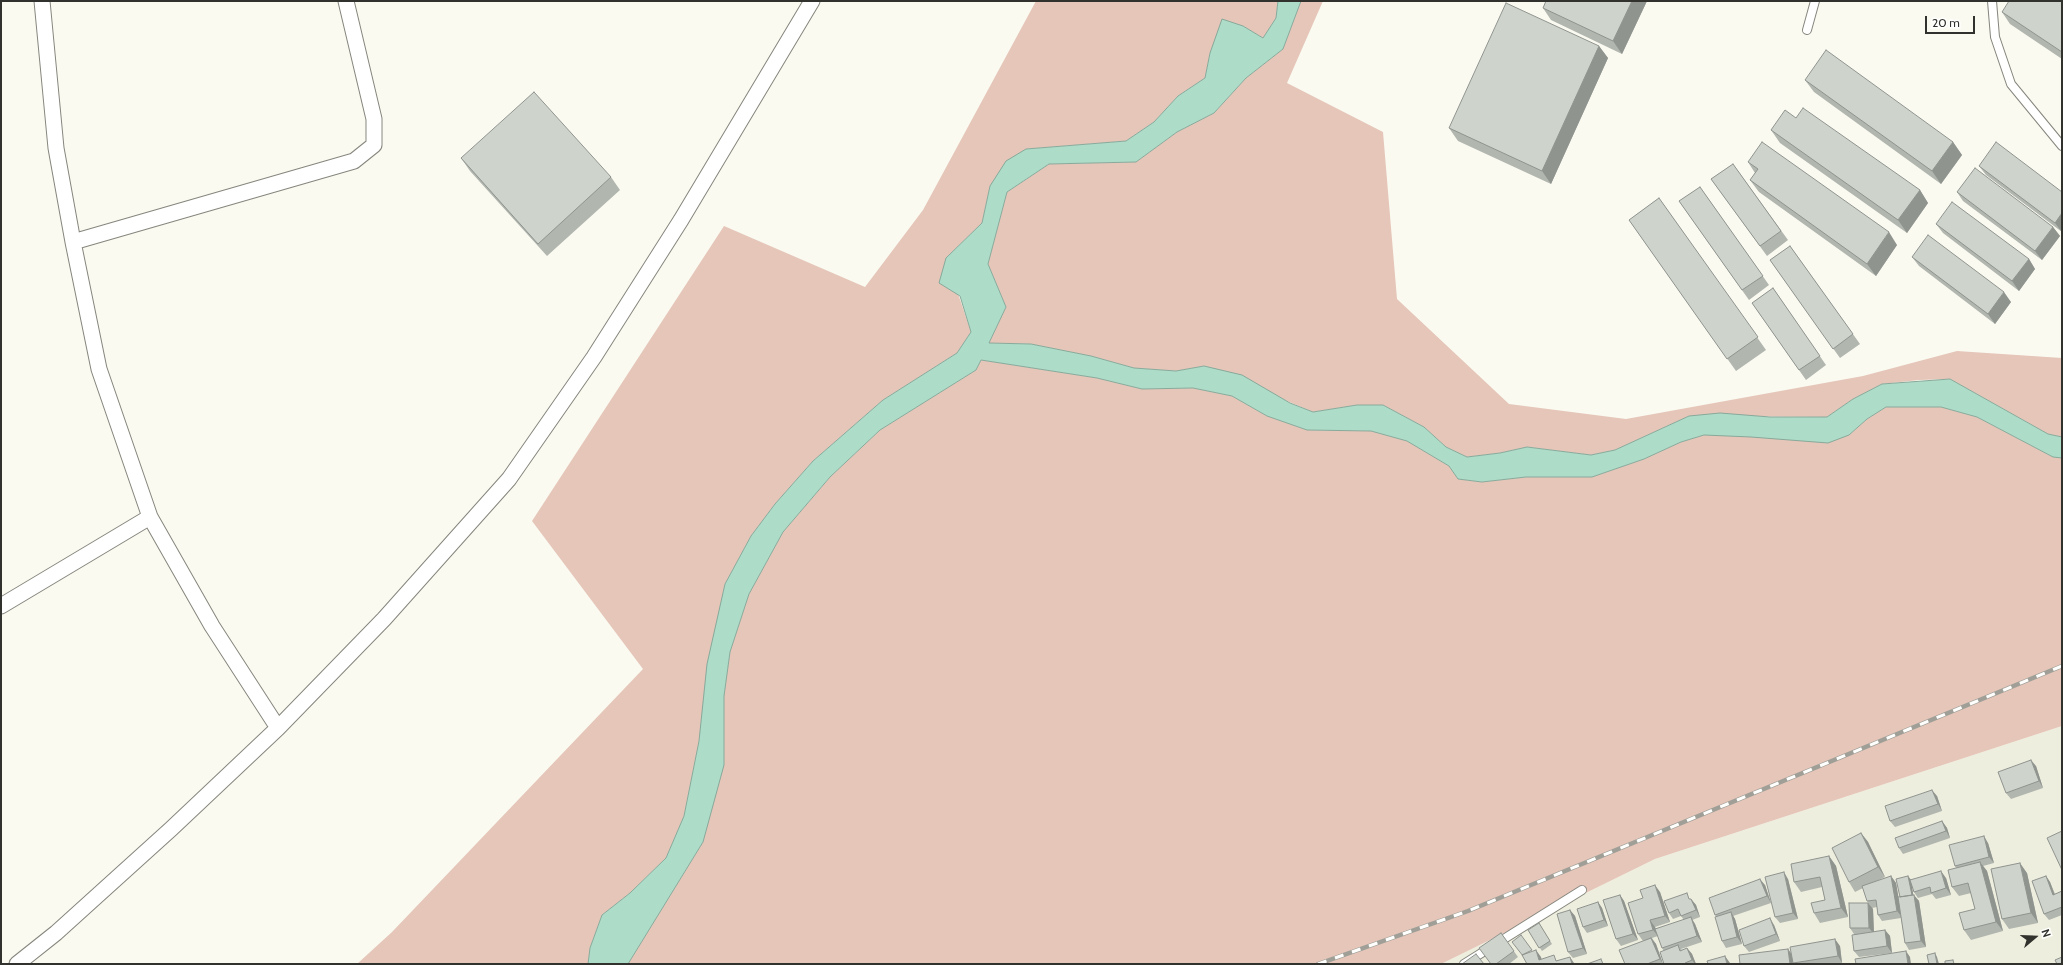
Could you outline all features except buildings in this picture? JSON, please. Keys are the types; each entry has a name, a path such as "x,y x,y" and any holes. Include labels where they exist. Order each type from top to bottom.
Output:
{"street":[{"path":"42,1 56,148 73,242 99,369 150,517 212,626 278,728"},
{"path":"73,242 354,161 374,145 374,118 346,1"},
{"path":"17,964 56,933 171,829 278,728 384,619 509,479 594,357 680,220 812,1"},
{"path":"1,606 150,517"}],"lane":[{"path":"1807,30 1815,1"},
{"path":"1992,1 1995,37 2011,84 2062,146"},
{"path":"1464,964 1582,890"}],"shaded area":[{"path":"1036,1 1278,1 1276,18 1263,38 1243,26 1210,53 1205,78 1178,96 1154,122 1126,141 1026,149 990,186 982,223 946,258 971,332 957,353 883,400 813,461 775,504 751,536 725,584 699,741 684,816 666,858 630,893 602,915 590,948 588,964 357,964 392,932 643,669 532,521 724,226 865,287 923,210"},
{"path":"1278,1 1301,1 1283,49 1246,78 1214,113 1177,132 1136,162 1049,164 1007,192 988,264 1006,307 989,343 1031,344 1091,356 1134,368 1176,371 1204,366 1242,375 1290,403 1313,412 1357,405 1383,405 1424,427 1446,447 1467,457 1500,453 1527,447 1591,455 1615,450 1689,416 1720,413 1770,417 1827,417 1853,399 1882,384 1950,379 2048,434 2062,437 2062,458 2053,457 1977,417 1941,407 1886,407 1867,419 1849,435 1828,443 1704,435 1681,442 1644,459 1592,477 1526,477 1482,482 1458,479 1449,466 1407,441 1371,431 1307,430 1267,416 1232,396 1193,388 1142,389 1097,378 981,360 976,370 880,430 830,477 783,532 749,594 730,652 724,696 724,765 703,842 628,964 588,964 590,948 602,915 630,893 666,858 684,816 699,741 707,664 725,584 751,536 775,504 813,461 883,400 957,353 971,332 960,296 939,283 946,258 982,223 990,186 1006,161 1026,149 1126,141 1154,122 1178,96 1205,78 1210,53 1222,19 1243,26 1263,38 1276,18"},
{"path":"1301,1 1323,1 1287,83 1383,132 1397,299 1509,404 1626,419 1863,376 1957,351 2062,358 2062,437 2048,434 1950,379 1919,380 1882,384 1853,399 1827,417 1689,416 1615,450 1591,455 1527,447 1500,453 1467,457 1446,447 1424,427 1383,405 1357,405 1313,412 1204,366 1176,371 1134,368 1091,356 1031,344 989,343 1006,307 988,264 1007,192 1049,164 1136,162 1177,132 1214,113 1246,78 1283,49"},
{"path":"981,360 1097,378 1142,389 1193,388 1232,396 1267,416 1307,430 1371,431 1407,441 1449,466 1458,479 1482,482 1526,477 1592,477 1644,459 1681,442 1704,435 1849,435 1867,419 1886,407 1941,407 1977,417 2053,457 2062,458 2062,726 1655,859 1441,964 628,964 703,842 730,652 749,594 783,532 830,477 880,430 976,370"},
{"path":"2062,726 2062,964 1441,964 1655,859"}],"railway":[{"path":"1318,964 1468,911 2062,666"}]}
